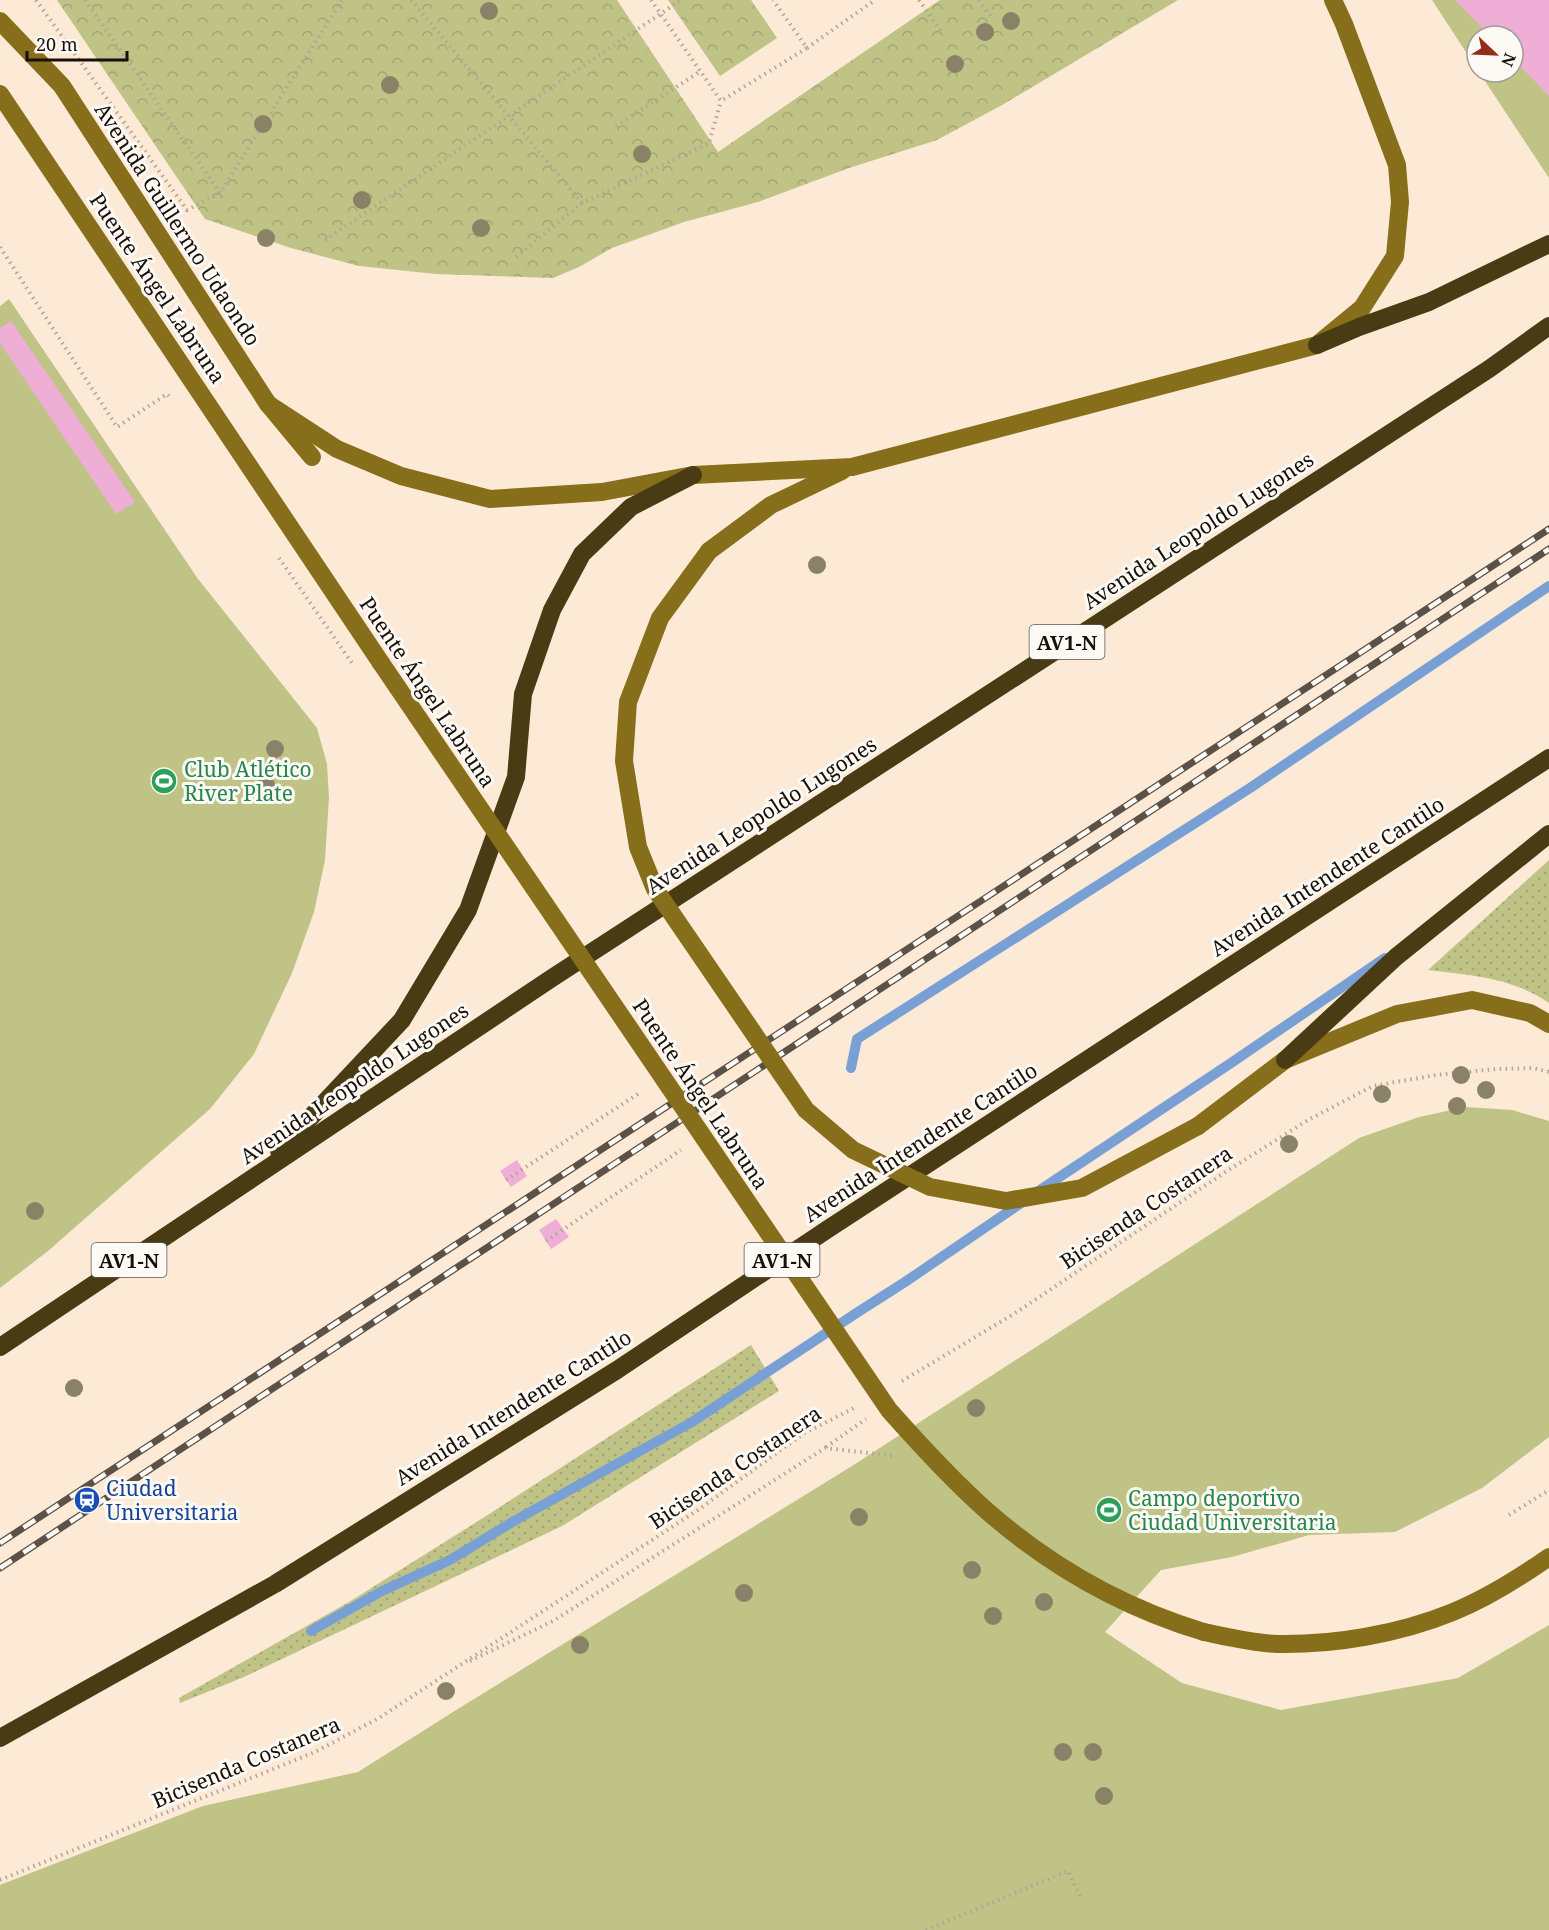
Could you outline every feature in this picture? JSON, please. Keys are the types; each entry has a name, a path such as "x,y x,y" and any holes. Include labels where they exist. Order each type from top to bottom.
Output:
{"highway":[{"path":"1317,345 1359,327 1430,302 1549,244"},
{"name":"Avenida Leopoldo Lugones","path":"0,1347 552,978 1489,369 1549,326"},
{"path":"257,1174 402,1020 468,910 516,777 523,694 552,610 582,554 631,507 693,475"},
{"name":"Avenida Intendente Cantilo","path":"0,1738 274,1584 617,1370 838,1222 1549,758"},
{"path":"1285,1060 1395,957 1549,834"}],"main road":[{"path":"1333,0 1397,165 1400,202 1395,256 1362,308 1317,345 852,467 771,504 710,551 660,618 628,702 624,761 638,847 655,889 806,1110 853,1150 930,1187 1006,1201 1082,1188 1198,1126 1285,1060 1397,1014 1472,999 1530,1013 1549,1024"},
{"name":"Avenida Guillermo Udaondo","path":"0,21 62,86 268,404 312,457"},
{"name":"Puente Ángel Labruna","path":"0,94 381,663 889,1410 934,1460 987,1511 1034,1548 1083,1580 1135,1608 1204,1632 1238,1640 1276,1644 1316,1643 1402,1628 1451,1612 1480,1599 1549,1557"},
{"path":"268,404 337,449 401,476 490,499 602,492 693,475 852,467"}],"path":[{"path":"36,0 187,210 220,193 342,0"},
{"path":"85,0 220,193"},
{"path":"411,0 582,203"},
{"path":"651,0 721,101"},
{"path":"325,240 681,0"},
{"path":"774,0 807,48"},
{"path":"516,256 582,203 709,143 721,101 807,48 875,0"},
{"path":"919,0 942,34"},
{"path":"979,0 991,17"},
{"path":"616,126 701,71"},
{"path":"0,247 117,428 167,394"},
{"name":"Bicisenda Costanera","path":"896,1385 1017,1311 1298,1126 1373,1086 1496,1069 1533,1068 1549,1072"},
{"path":"506,1180 645,1089"},
{"path":"546,1241 684,1148"},
{"name":"Bicisenda Costanera","path":"0,1880 315,1752 379,1718 699,1510 803,1434 865,1402"},
{"path":"456,1667 554,1621 825,1448 874,1414"},
{"path":"825,1448 894,1457 900,1453"},
{"path":"1509,1515 1549,1490"},
{"path":"926,1930 1068,1871 1081,1899"}],"green space":[{"path":"57,0 617,0 718,152 940,0 1178,0 1002,105 937,140 849,168 758,202 684,222 612,248 579,267 553,278 436,274 359,266 291,248 205,219"},
{"path":"668,0 751,0 777,38 720,76"},
{"path":"1432,0 1549,0 1549,178 1487,84 1525,84 1525,24 1465,24 1465,51"},
{"name":"Club Atlético River Plate","path":"9,299 198,579 317,728 327,764 329,798 325,860 314,912 292,973 254,1054 210,1109 48,1251 0,1288 0,306"},
{"path":"1549,860 1549,1003 1506,983 1476,976 1428,970"},
{"name":"Campo deportivo Ciudad Universitaria","path":"1466,1107 1512,1110 1549,1121 1549,1437 1482,1488 1395,1532 1309,1535 1232,1557 1161,1570 1105,1632 1182,1683 1281,1710 1458,1678 1549,1625 1549,1930 0,1930 0,1885 203,1806 358,1772 852,1466 1359,1138 1419,1117"},
{"path":"751,1345 779,1391 562,1526 244,1677 180,1703 179,1698 349,1602"}],"building":[{"path":"1455,0 1549,0 1549,96 1525,71 1525,24 1478,24"},
{"path":"11,321 135,502 116,514 0,343 0,328"},
{"path":"517,1160 527,1176 511,1187 500,1171"},
{"path":"556,1219 569,1237 551,1249 539,1230"}],"waterway":[{"path":"851,1068 857,1039 1250,788 1549,586"},
{"path":"1037,1192 1385,958"},
{"path":"311,1631 382,1591 450,1560 514,1521 692,1422 1024,1201"}],"railway":[{"path":"0,1543 1549,529"},
{"path":"0,1568 1549,549"}],"place":[{"name":"Club Atlético River Plate","path":"164,781"},
{"name":"Ciudad Universitaria","path":"87,1500"},
{"name":"Campo deportivo Ciudad Universitaria","path":"1109,1510"}]}
